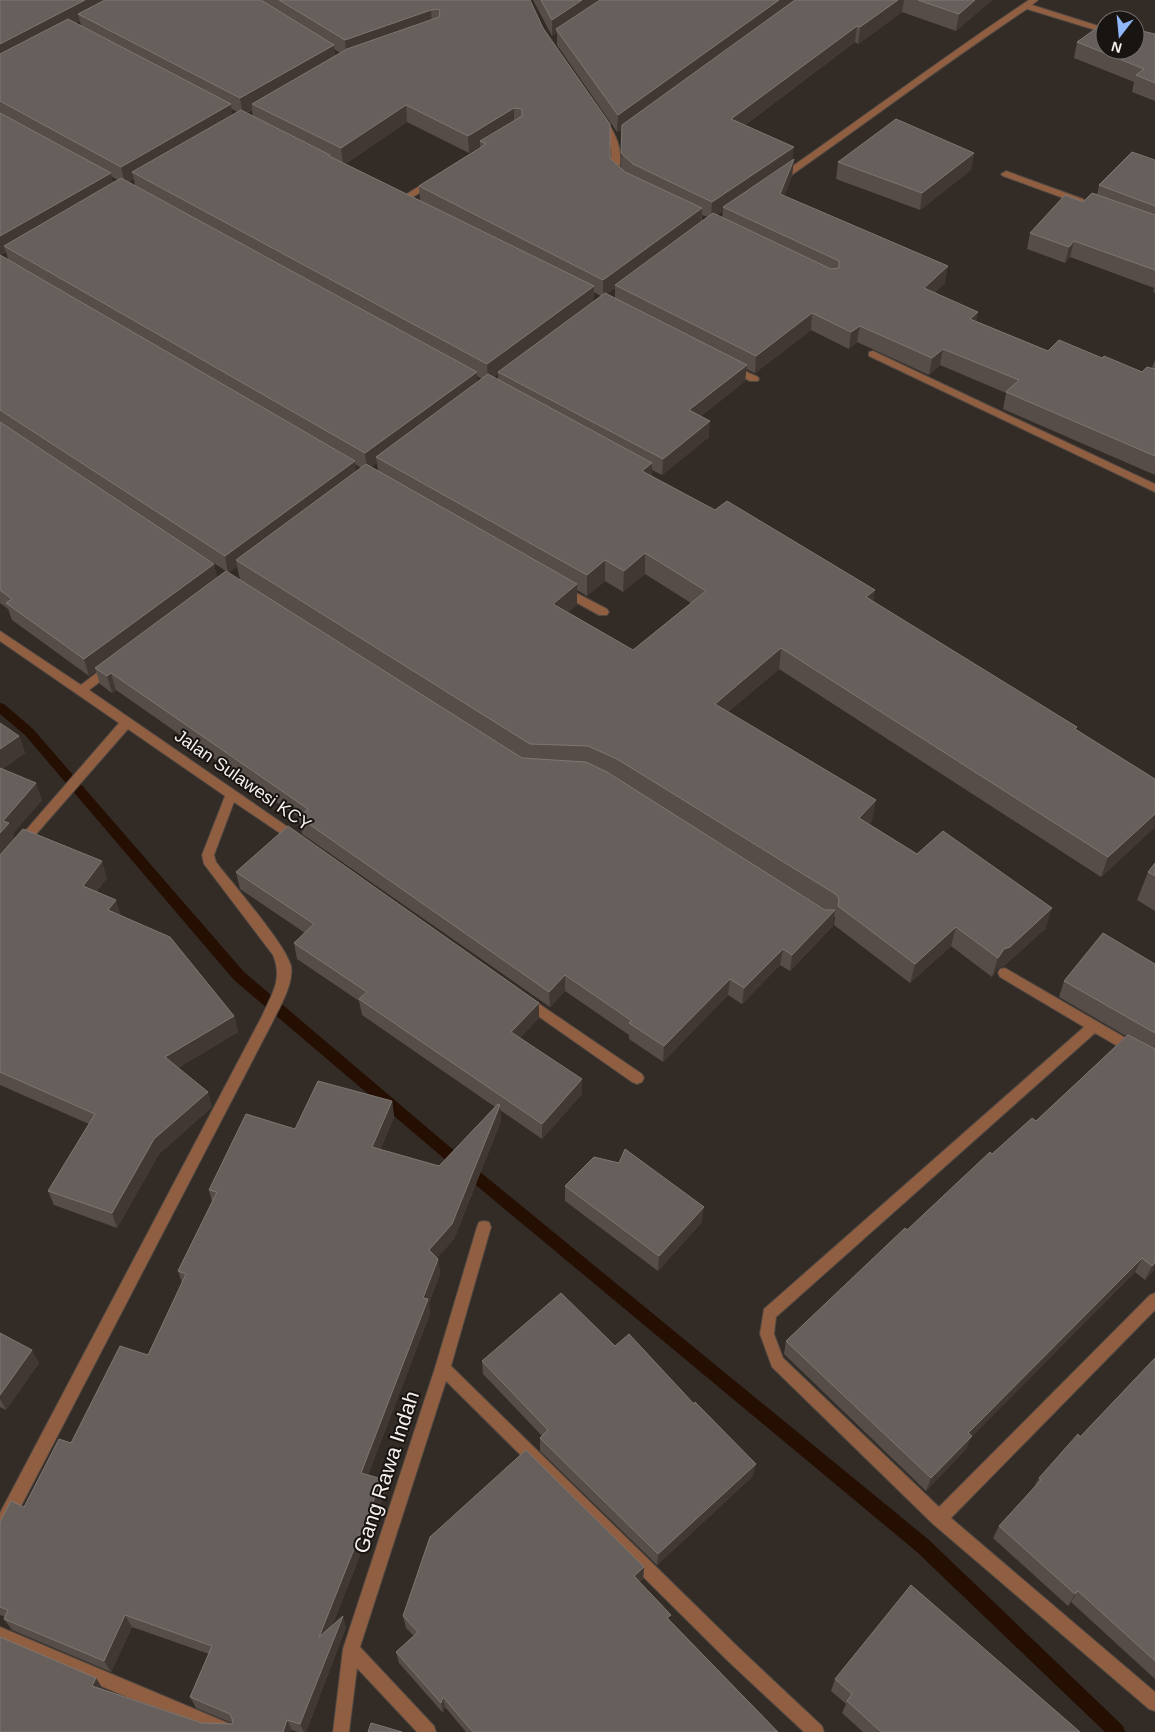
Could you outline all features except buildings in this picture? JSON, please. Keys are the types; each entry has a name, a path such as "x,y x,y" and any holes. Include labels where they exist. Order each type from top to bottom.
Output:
{"street":[{"path":"768,187 872,116 964,47 1030,3 1095,27"},
{"path":"594,108 620,138 614,172 628,185"},
{"path":"1006,174 1090,204"},
{"path":"402,200 443,175"},
{"path":"873,354 1155,488"},
{"path":"719,361 754,379"},
{"path":"553,584 603,612"},
{"name":"Jalan Sulawesi KCY","path":"0,635 305,844"},
{"path":"80,691 119,662"},
{"path":"0,868 85,772 127,721"},
{"path":"0,1529 268,1017 284,980 284,966 278,952 210,864 208,855 232,793"},
{"path":"1005,972 1155,1062"},
{"path":"515,992 637,1078"},
{"path":"1094,1026 769,1314 767,1334 777,1362 939,1518 1155,1703"},
{"name":"Gang Rawa Indah","path":"341,1732 351,1649 443,1368 484,1227"},
{"path":"939,1518 1155,1300"},
{"path":"443,1368 727,1648 816,1732"},
{"path":"0,1635 229,1732"},
{"path":"351,1649 428,1732"}],"waterway":[{"path":"0,707 29,732 239,976 452,1157 923,1546 1117,1732"}]}
